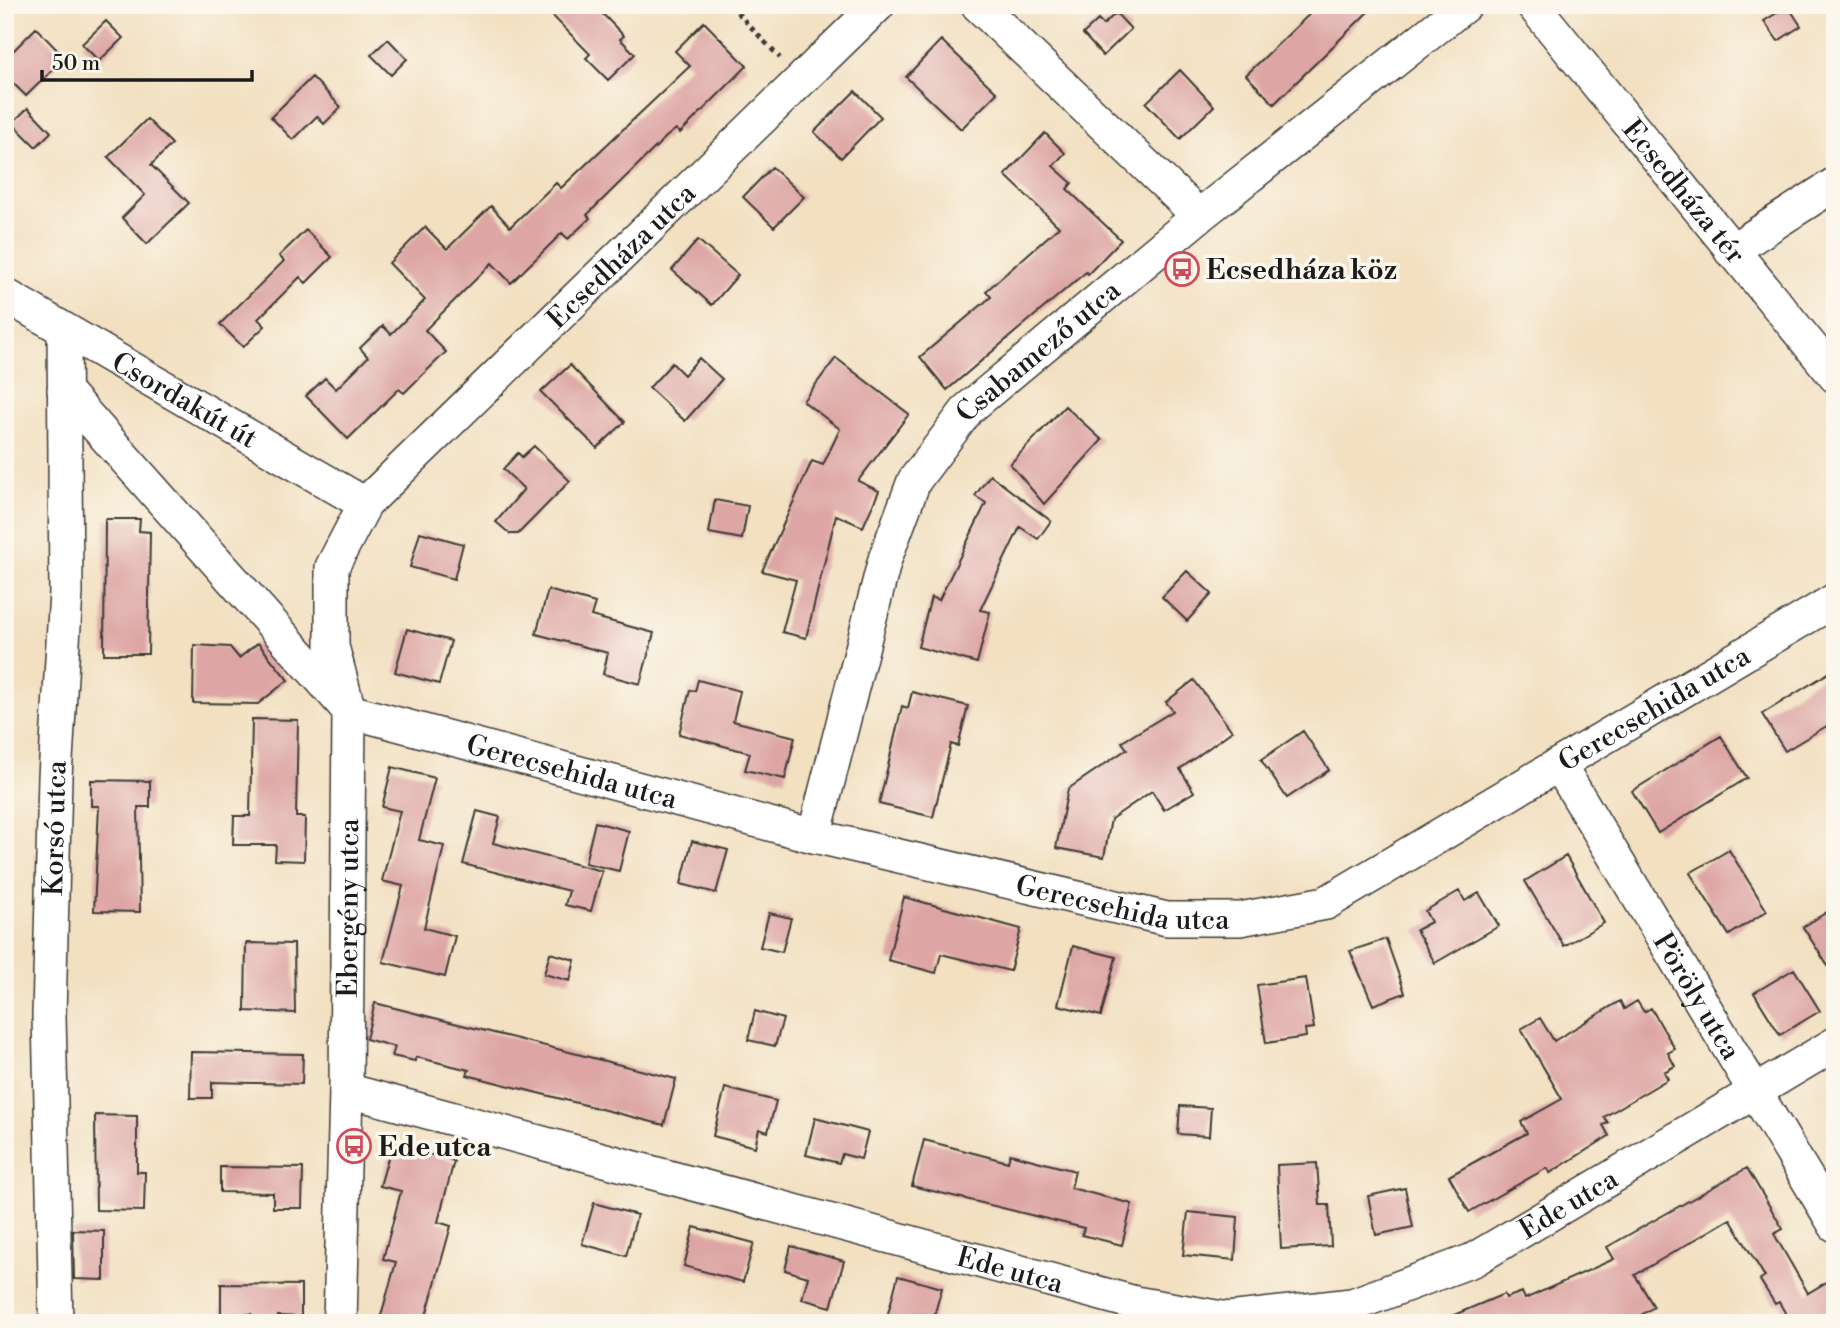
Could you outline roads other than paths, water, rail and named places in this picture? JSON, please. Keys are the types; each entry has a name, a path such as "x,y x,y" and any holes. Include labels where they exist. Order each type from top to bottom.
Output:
{"street":[{"name":"Ecsedháza utca","path":"365,504 878,5"},
{"path":"978,5 1199,216"},
{"name":"Csabamező utca","path":"814,836 885,559 914,481 968,409 1199,216 1465,5"},
{"name":"Ecsedháza tér","path":"1533,5 1835,376"},
{"path":"1731,251 1835,184"},
{"name":"Csordakút út","path":"5,295 64,332 365,504"},
{"name":"Korsó utca","path":"57,1323 49,1016 55,777 66,592 64,332"},
{"path":"64,390 349,711"},
{"name":"Ebergény utca","path":"340,1323 346,1090 349,711 332,646 332,567 365,504"},
{"name":"Gerecsehida utca","path":"349,711 814,836 1167,919 1240,919 1326,903 1835,600"},
{"name":"Pöröly utca","path":"1560,766 1835,1224"},
{"name":"Ede utca","path":"346,1090 1135,1303 1228,1319 1352,1305 1473,1260 1835,1044"}],"place":[{"name":"Ecsedháza köz","path":"1182,269"},
{"name":"Ede utca","path":"354,1146"}]}
